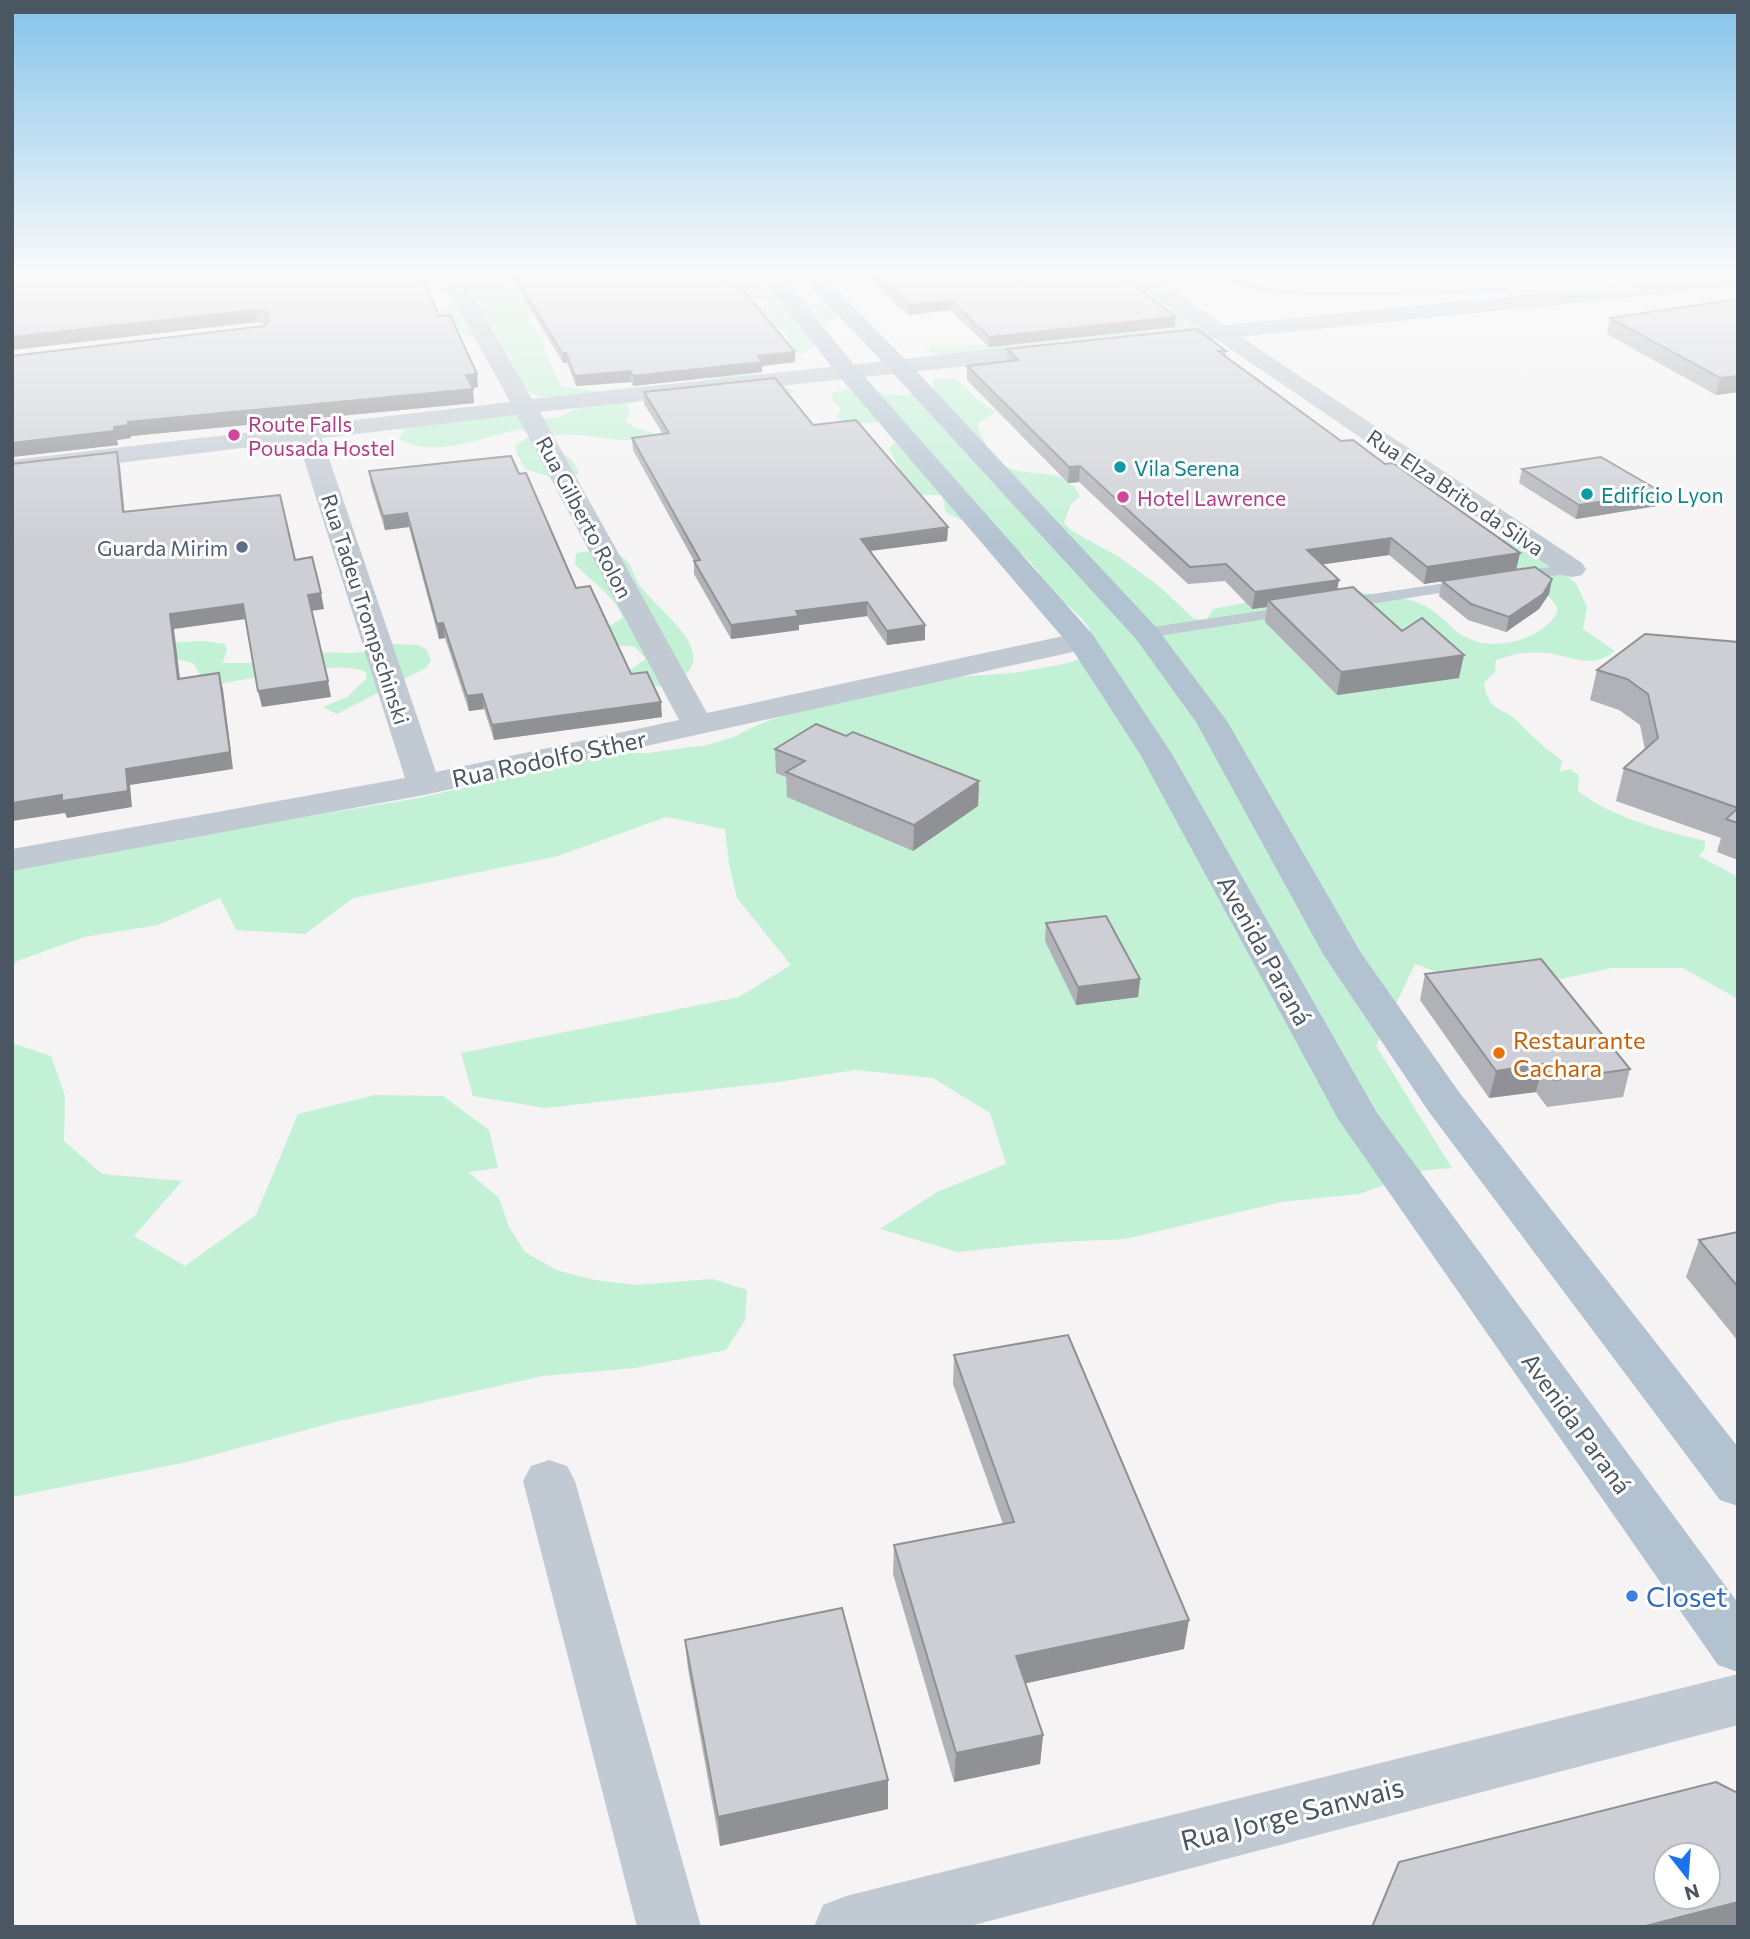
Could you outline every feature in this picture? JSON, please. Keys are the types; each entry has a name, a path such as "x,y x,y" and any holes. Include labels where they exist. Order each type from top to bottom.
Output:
{"main road":[{"name":"Avenida Paraná","path":"840,363 1082,641 1156,754 1359,1119 1738,1648"},
{"path":"897,363 1146,633 1211,721 1342,954 1444,1102 1738,1485"}],"street":[{"name":"Rua Gilberto Rolon","path":"500,363 698,726"},
{"path":"12,468 525,407 923,363"},
{"name":"Rua Elza Brito da Silva","path":"1264,363 1572,569"},
{"name":"Rua Tadeu Trompschinski","path":"307,433 424,785"},
{"name":"Rua Rodolfo Sther","path":"12,860 424,785 1082,641"},
{"path":"549,1481 669,1927"},
{"name":"Rua Jorge Sanwais","path":"846,1927 1738,1699"}],"lane":[{"path":"1503,579 1572,569"},
{"path":"1146,633 1475,583"}],"green space":[{"path":"550,363 561,386 596,391 700,381 744,370 795,391 782,397 642,399 626,405 631,412 625,420 634,427 664,436 633,441 574,435 544,438 546,445 566,456 577,468 578,474 557,479 525,469 516,452 516,444 532,435 520,429 442,447 412,445 399,439 404,431 404,424 251,435 251,431 351,421 501,415 541,419 560,417 572,410 601,405 579,399 537,396 527,390 506,365"},
{"path":"956,378 976,399 996,412 977,424 984,442 995,458 1015,470 1056,476 1073,486 1080,496 1071,504 1064,523 1072,531 1119,557 1160,587 1194,619 1206,620 1213,609 1276,598 1318,593 1361,593 1396,597 1418,603 1469,639 1498,644 1534,634 1544,628 1558,610 1537,586 1486,560 1499,539 1525,543 1554,561 1577,585 1587,607 1583,629 1615,651 1606,657 1590,661 1539,652 1502,658 1496,660 1495,672 1484,683 1486,693 1497,708 1513,718 1562,760 1560,772 1571,769 1579,776 1578,791 1622,816 1705,841 1705,849 1699,856 1738,877 1738,999 1683,968 1611,968 1552,981 1483,990 1415,964 1376,1046 1452,1168 1426,1170 1359,1194 1281,1202 1125,1239 1040,1243 958,1252 880,1229 937,1192 1006,1164 990,1113 933,1078 855,1070 778,1082 545,1108 473,1096 461,1053 739,997 791,965 737,898 725,829 666,817 558,856 353,898 305,934 236,930 220,898 158,925 84,937 17,961 12,967 12,865 419,798 610,753 648,753 707,745 734,737 787,714 956,677 1013,673 1091,656 1093,646 1089,629 1078,615 1052,592 1026,558 998,539 946,513 942,495 916,495 889,448 903,436 892,422 847,424 837,417 841,409 833,401 832,393 868,388 880,393 902,395 933,386 934,379"},
{"path":"600,550 624,559 644,591 688,641 693,652 691,667 682,678 666,688 642,683 625,673 646,659 635,647 608,644 605,628 623,618 608,595 575,564 576,553"},
{"path":"203,641 225,644 227,651 222,663 249,663 300,652 355,653 383,649 391,644 418,645 426,649 431,660 427,667 337,714 323,707 347,697 367,678 366,672 351,668 327,668 230,682 12,736 199,681 200,675 193,663 155,654 161,643"},
{"path":"12,1043 51,1056 65,1096 64,1141 102,1174 182,1181 134,1236 185,1266 256,1215 298,1114 375,1095 443,1096 489,1130 498,1168 468,1172 499,1198 509,1227 525,1252 556,1270 595,1280 635,1285 713,1279 747,1290 745,1320 726,1350 635,1368 543,1376 335,1422 187,1462 12,1497"}],"building":[{"path":"12,363 472,363 477,374 466,375 473,389 128,422 128,425 114,427 114,431 12,443"},
{"path":"570,363 748,363 633,376 630,371 575,376"},
{"path":"988,363 1235,363 1341,441 1353,440 1385,464 1393,463 1520,553 1427,567 1391,538 1307,550 1339,580 1255,592 1226,564 1190,567 1080,466 1069,467 967,366"},
{"path":"1693,363 1738,363 1738,376 1720,378"},
{"path":"775,378 813,425 856,420 948,527 861,539 925,625 887,631 867,602 796,611 799,616 731,625 694,561 700,560 632,438 669,433 644,392"},
{"path":"117,452 123,512 280,495 295,560 312,557 321,593 308,595 328,681 258,691 243,604 170,614 178,679 219,673 230,752 126,769 128,791 62,801 62,795 12,803 12,464"},
{"path":"511,456 519,474 526,473 576,588 590,586 631,674 647,672 661,702 492,725 482,694 467,696 443,623 437,624 407,513 383,516 369,471"},
{"path":"1601,457 1661,492 1579,505 1522,469"},
{"path":"1535,567 1552,579 1543,594 1509,617 1471,604 1442,581"},
{"path":"1353,587 1402,631 1422,618 1464,655 1341,672 1268,600"},
{"path":"1645,634 1738,642 1738,808 1624,768 1658,738 1648,694 1627,679 1597,670"},
{"path":"816,724 846,736 853,732 979,781 914,825 786,772 805,761 775,749"},
{"path":"1738,808 1738,823 1726,819"},
{"path":"1106,916 1140,979 1078,987 1046,923"},
{"path":"1541,959 1630,1069 1554,1080 1543,1064 1496,1071 1425,974"},
{"path":"1738,1232 1738,1287 1699,1240"},
{"path":"1068,1335 1189,1620 1016,1656 1043,1735 956,1753 894,1545 1014,1522 954,1355"},
{"path":"842,1608 888,1780 718,1817 685,1640"},
{"path":"1716,1782 1738,1793 1738,1902 1722,1906 1722,1841 1652,1841 1652,1911 1703,1911 1642,1927 1372,1927 1399,1862"}],"place":[{"name":"Route Falls Pousada Hostel","path":"234,435"},
{"name":"Vila Serena","path":"1120,467"},
{"name":"Edifício Lyon","path":"1587,494"},
{"name":"Hotel Lawrence","path":"1123,497"},
{"name":"Guarda Mirim","path":"242,547"},
{"name":"Restaurante Cachara","path":"1499,1053"},
{"name":"Closet","path":"1632,1596"}]}
